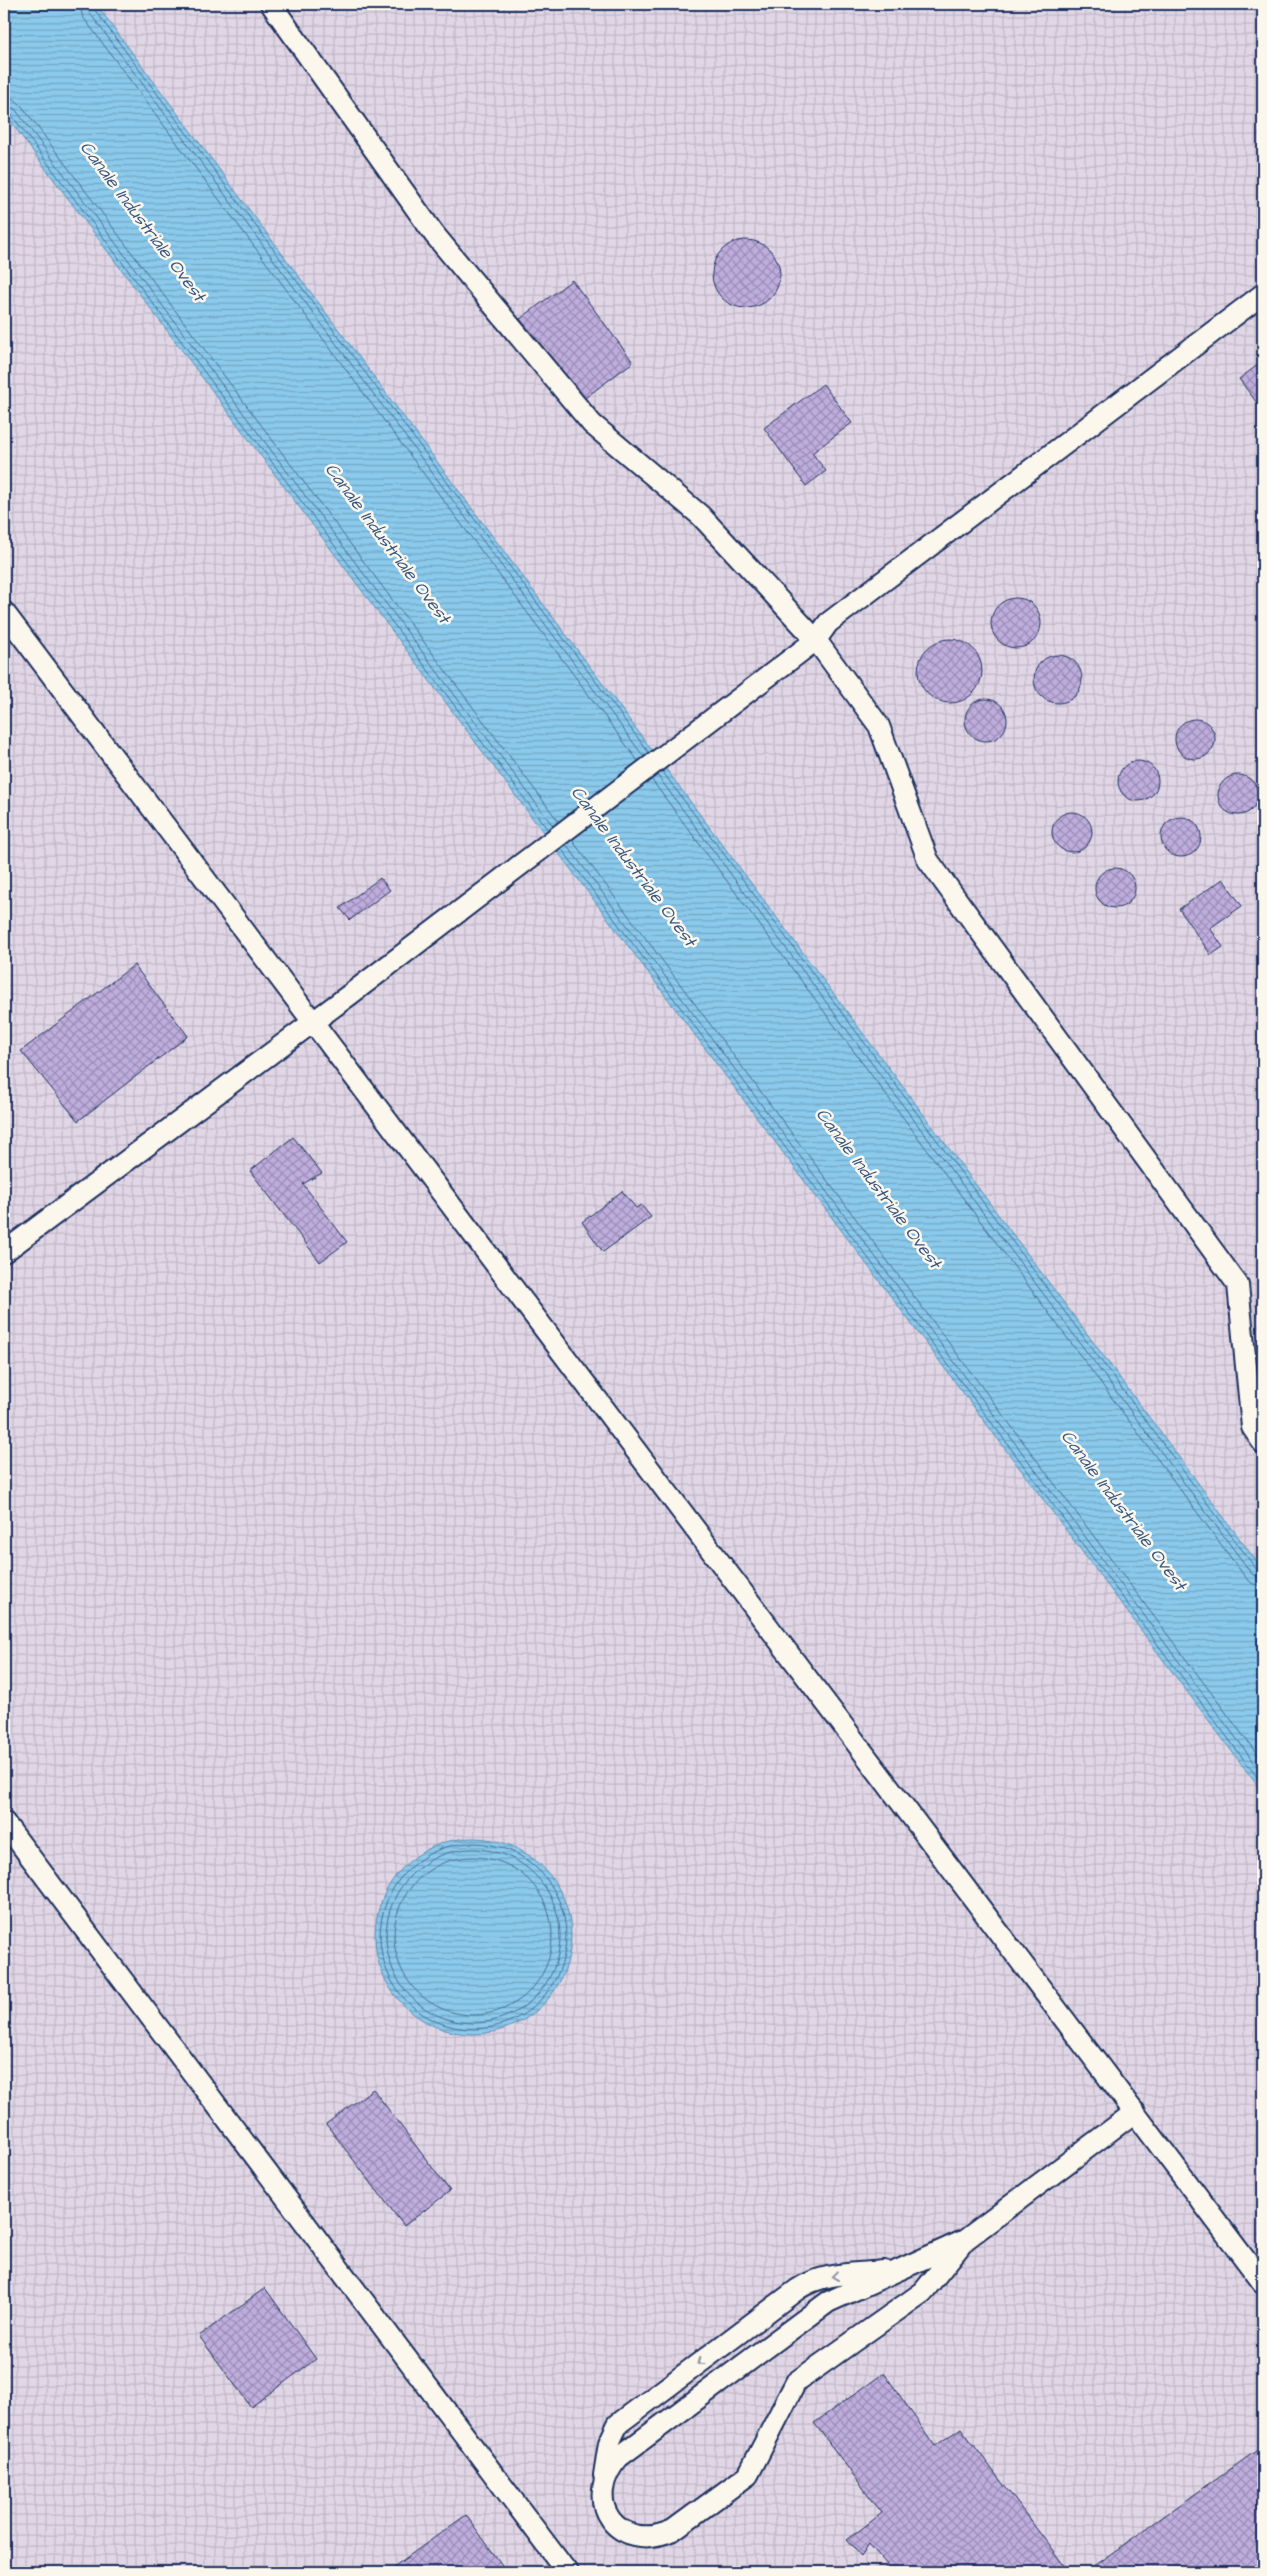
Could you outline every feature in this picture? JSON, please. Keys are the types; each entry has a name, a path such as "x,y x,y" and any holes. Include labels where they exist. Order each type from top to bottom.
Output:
{"lane":[{"path":"271,4 434,234 592,424 701,516 816,640 879,726 928,860 1238,1285 1252,1427 1263,1443"},
{"path":"4,1252 312,1022 816,640 828,623 1263,294"},
{"path":"4,612 1263,2283"},
{"path":"4,1822 567,2572"},
{"path":"603,2482 609,2468 619,2456 828,2302 965,2240 1136,2112"},
{"path":"901,2269 830,2276 806,2284 618,2424 609,2443 602,2498 606,2513 616,2526 629,2534 644,2538 659,2537 673,2530 748,2476 796,2382 923,2292 965,2240"}],"shaded area":[{"path":"96,4 1263,4 1263,1570 709,826"},
{"path":"4,113 1263,1793 1263,2572 4,2572"}],"water":[{"name":"Canale Industriale Ovest","path":"4,4 96,4 1263,1570 1263,1793 4,113"},
{"path":"463,1838 483,1838 511,1845 528,1854 543,1866 555,1881 564,1898 571,1926 571,1946 564,1974 555,1991 543,2006 528,2018 511,2027 483,2034 463,2034 435,2027 418,2018 403,2006 391,1991 382,1974 375,1946 375,1926 382,1898 391,1881 403,1866 418,1854 435,1845"}],"building":[{"path":"746,240 759,243 770,250 777,261 780,274 777,287 770,298 759,305 746,308 733,305 722,298 715,287 712,274 715,261 722,250 733,243"},
{"path":"572,280 633,362 581,401 520,319"},
{"path":"1263,361 1263,411 1239,379"},
{"path":"823,384 852,423 812,453 826,471 806,486 764,428"},
{"path":"1011,598 1021,598 1034,605 1041,618 1041,628 1034,641 1021,648 1011,648 1002,644 995,637 991,628 991,618 995,609 1002,602"},
{"path":"944,639 956,639 973,648 980,659 982,671 980,683 973,694 956,703 944,703 932,698 923,689 918,677 918,665 923,653 932,644"},
{"path":"1053,655 1063,655 1075,662 1082,674 1082,684 1075,696 1063,703 1053,703 1045,699 1038,692 1034,684 1034,674 1038,666 1045,659"},
{"path":"986,699 1001,705 1007,720 1001,735 986,741 971,735 965,720 971,705"},
{"path":"1199,719 1206,722 1212,728 1215,739 1214,747 1206,756 1199,759 1191,759 1184,756 1176,747 1175,735 1178,728 1187,720"},
{"path":"1142,761 1149,764 1155,770 1158,781 1157,789 1149,798 1142,801 1134,801 1127,798 1119,789 1118,777 1121,770 1130,762"},
{"path":"1242,775 1249,778 1255,784 1258,795 1257,803 1249,812 1242,815 1234,815 1227,812 1219,803 1218,791 1221,784 1230,776"},
{"path":"1076,812 1083,815 1089,821 1092,832 1091,840 1083,849 1076,852 1068,852 1061,849 1053,840 1052,828 1055,821 1064,813"},
{"path":"1185,817 1192,820 1198,826 1201,837 1200,845 1192,854 1185,857 1177,857 1170,854 1162,845 1161,833 1164,826 1173,818"},
{"path":"1119,868 1126,871 1132,877 1135,888 1134,896 1126,905 1119,908 1111,908 1104,905 1096,896 1095,884 1098,877 1107,869"},
{"path":"380,878 390,890 350,920 340,908"},
{"path":"1223,879 1242,906 1210,928 1223,947 1211,955 1179,909"},
{"path":"134,965 188,1036 78,1121 21,1051"},
{"path":"293,1137 322,1173 303,1184 347,1242 320,1262 250,1171"},
{"path":"622,1191 636,1208 641,1205 651,1217 603,1252 582,1222"},
{"path":"373,2089 450,2191 404,2226 326,2124"},
{"path":"265,2288 316,2359 251,2407 199,2336"},
{"path":"884,2373 935,2446 961,2428 1069,2572 880,2572 888,2566 869,2544 861,2556 847,2540 882,2513 814,2423"},
{"path":"1263,2446 1263,2572 1085,2572"},
{"path":"466,2515 507,2572 395,2572 392,2568"}]}
